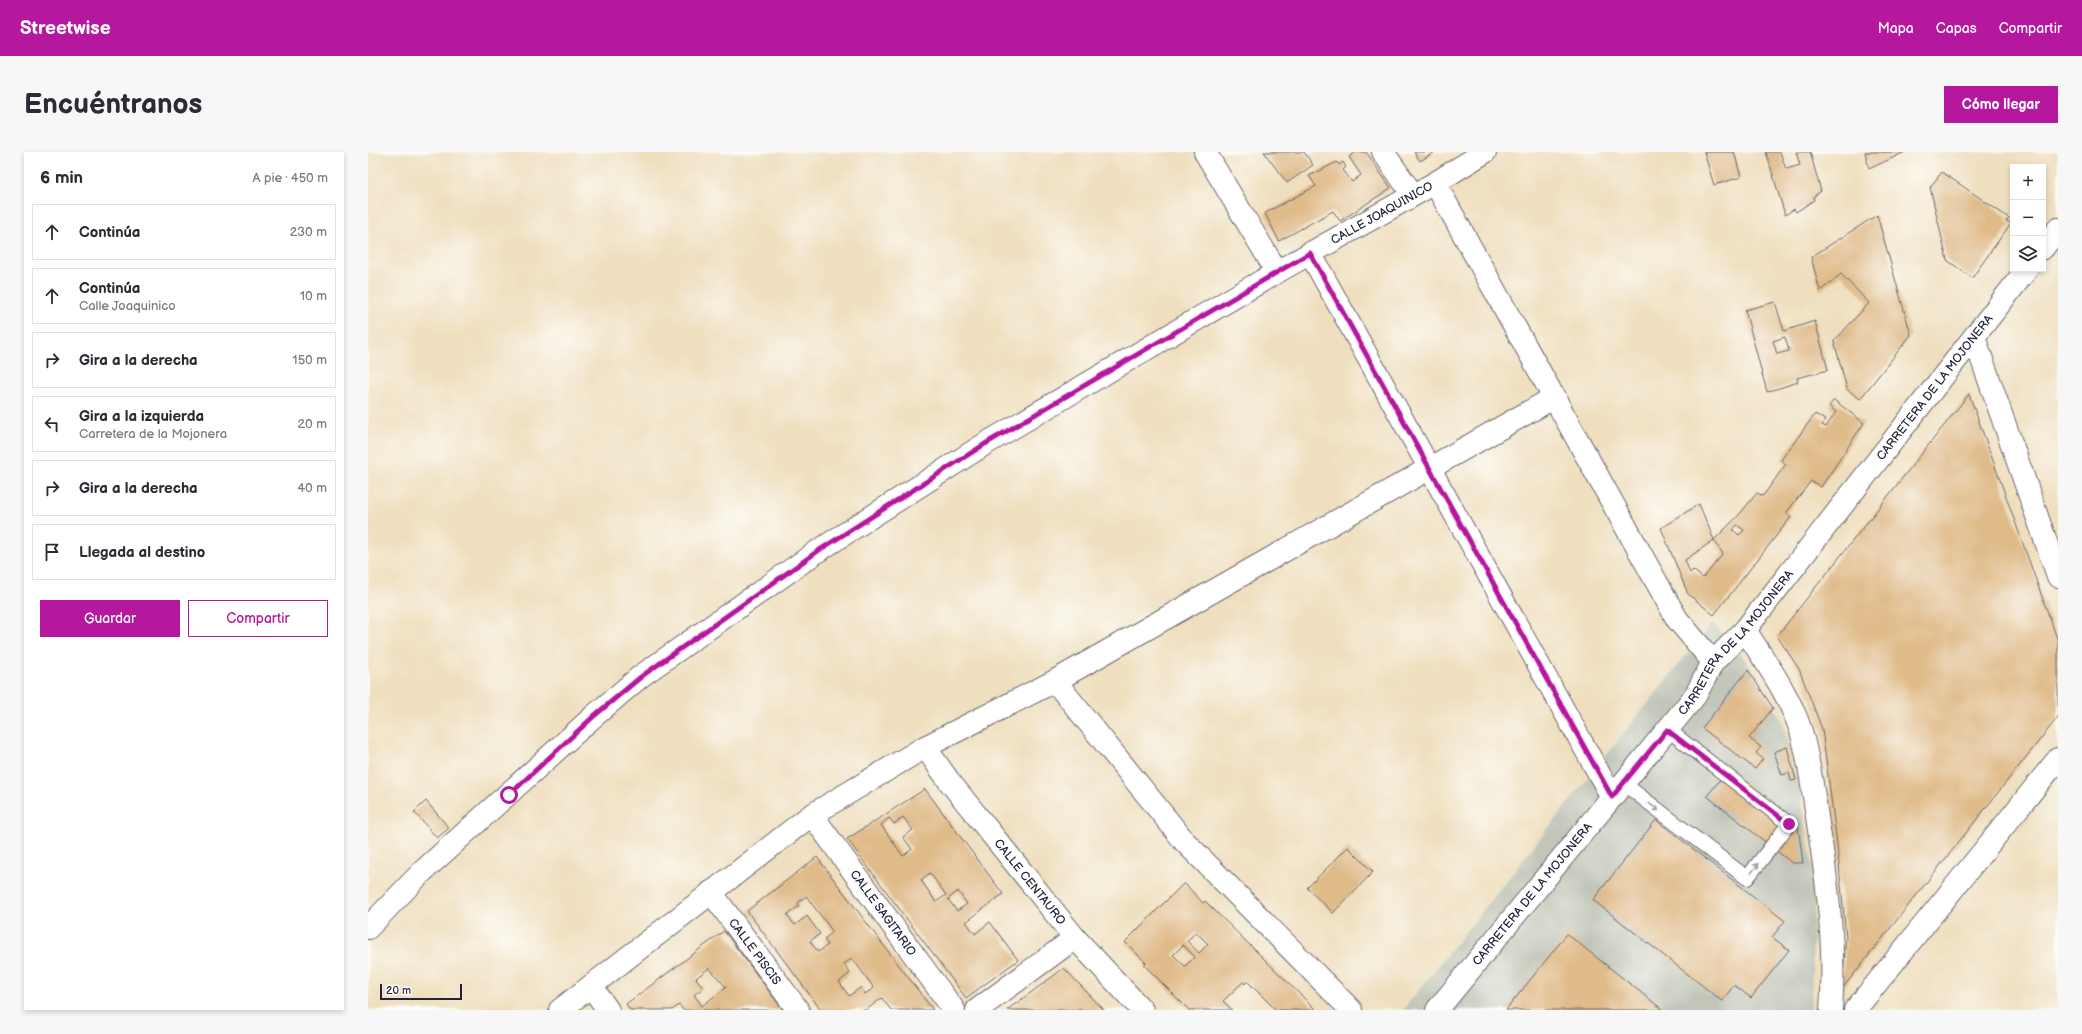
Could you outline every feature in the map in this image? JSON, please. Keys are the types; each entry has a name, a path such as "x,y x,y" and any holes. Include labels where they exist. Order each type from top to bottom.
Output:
{"street":[{"path":"1205,152 1277,272"},
{"path":"1383,152 1413,195"},
{"name":"CALLE JOAQUINICO","path":"368,928 422,872 594,716 642,676 818,551 978,448 1277,272 1435,184 1482,153"},
{"path":"1435,184 1555,397 1677,619 1713,662"},
{"path":"2046,244 2058,229"},
{"path":"1310,253 1429,468 1618,790"},
{"name":"CARRETERA DE LA MOJONERA","path":"1438,1010 1695,696 1713,662 1746,630 2025,272"},
{"path":"1974,337 2058,576"},
{"path":"560,1010 812,815 925,747 1055,681 1555,397"},
{"path":"1746,630 1779,683 1800,730 1811,776 1827,880 1833,983 1831,1010"},
{"path":"1055,681 1186,842 1351,1010"},
{"name":"CALLE CENTAURO","path":"925,747 948,781 1075,938 1142,1010"},
{"path":"1855,1010 2058,759"},
{"name":"CALLE SAGITARIO","path":"812,815 954,1010"},
{"name":"CALLE PISCIS","path":"711,892 798,1010"},
{"path":"978,1010 1075,938"},
{"path":"590,986 608,1010"}],"lane":[{"path":"1618,790 1747,878 1789,824 1667,730"}],"shaded area":[{"path":"1712,623 1745,659 1782,721 1799,784 1815,883 1811,1010 1403,1010"}],"building":[{"path":"1264,152 1304,152 1313,165 1287,183"},
{"path":"1356,152 1366,152 1391,188 1340,221 1333,211 1279,241 1265,213 1316,186 1309,176 1337,162 1339,165 1343,162 1346,167 1343,170 1352,182 1361,175 1349,157"},
{"path":"1414,152 1435,152 1420,161"},
{"path":"1704,152 1734,152 1741,177 1714,185"},
{"path":"1766,152 1780,152 1786,169 1800,165 1796,152 1810,152 1821,191 1813,197 1814,200 1796,212 1794,209 1785,215"},
{"path":"1865,152 1905,152 1869,169"},
{"path":"1942,172 2009,218 2006,221 2010,223 2010,224 1972,278 1947,260 1930,187"},
{"path":"1877,215 1911,335 1860,399 1847,389 1834,341 1869,303 1841,274 1820,291 1811,257"},
{"path":"1775,302 1784,331 1815,321 1828,370 1797,378 1798,382 1767,392 1745,310","holes":["1785,337 1789,351 1777,354 1773,341"]},
{"path":"1969,394 2058,641 2058,717 1842,989 1846,937 1837,844 1822,729 1799,669 1777,636"},
{"path":"1834,400 1864,423 1821,487 1811,481 1786,513 1791,517 1714,615 1688,594 1661,528 1699,504 1714,540 1738,516 1757,493 1763,496 1786,464 1781,460 1815,414 1825,420 1822,425 1826,427 1836,412 1829,406","holes":["1737,525 1744,530 1739,535 1733,530","1714,540 1723,554 1703,578 1693,570 1690,573 1685,560"]},
{"path":"1748,670 1773,708 1749,738 1761,747 1756,753 1763,759 1755,769 1702,728"},
{"path":"1787,747 1796,780 1791,781 1789,773 1782,775 1774,752"},
{"path":"1728,770 1798,826 1803,863 1792,863 1707,796"},
{"path":"925,789 1003,894 966,922 975,934 990,922 1018,960 966,998 847,839","holes":["903,817 913,830 903,837 912,849 903,856 881,825 889,818 894,824","930,873 946,895 936,902 921,880","958,891 967,904 957,911 948,899"]},
{"path":"426,801 449,828 437,838 414,812"},
{"path":"1656,820 1785,921 1772,937 1789,950 1751,998 1734,985 1722,1001 1593,900"},
{"path":"1348,847 1373,872 1333,913 1307,888"},
{"path":"817,857 933,1010 891,1010 882,998 866,1010 821,1010 747,911","holes":["806,896 833,932 824,939 828,945 818,952 810,941 820,934 807,916 795,925 787,915 799,906 798,903","852,958 874,988 865,994 861,987 849,996 839,982 850,973 844,964"]},
{"path":"1184,883 1203,903 1205,901 1316,1010 1274,1010 1275,1009 1247,981 1245,984 1243,982 1223,1001 1232,1010 1189,1010 1144,965 1146,963 1125,942","holes":["1196,932 1208,944 1199,953 1187,941","1183,945 1195,957 1185,966 1173,955"]},
{"path":"724,931 783,1010 683,1010 679,1005 672,1010 630,1010 626,1004","holes":["709,968 726,987 702,1006 694,995 703,988 696,978"]},
{"path":"1567,934 1663,1010 1506,1010"},
{"path":"1064,968 1104,1010 1007,1010 1029,994"}],"route":[{"path":"509,795 594,716 642,676 818,551 985,444 1310,253 1612,797 1667,730 1789,824"}]}
